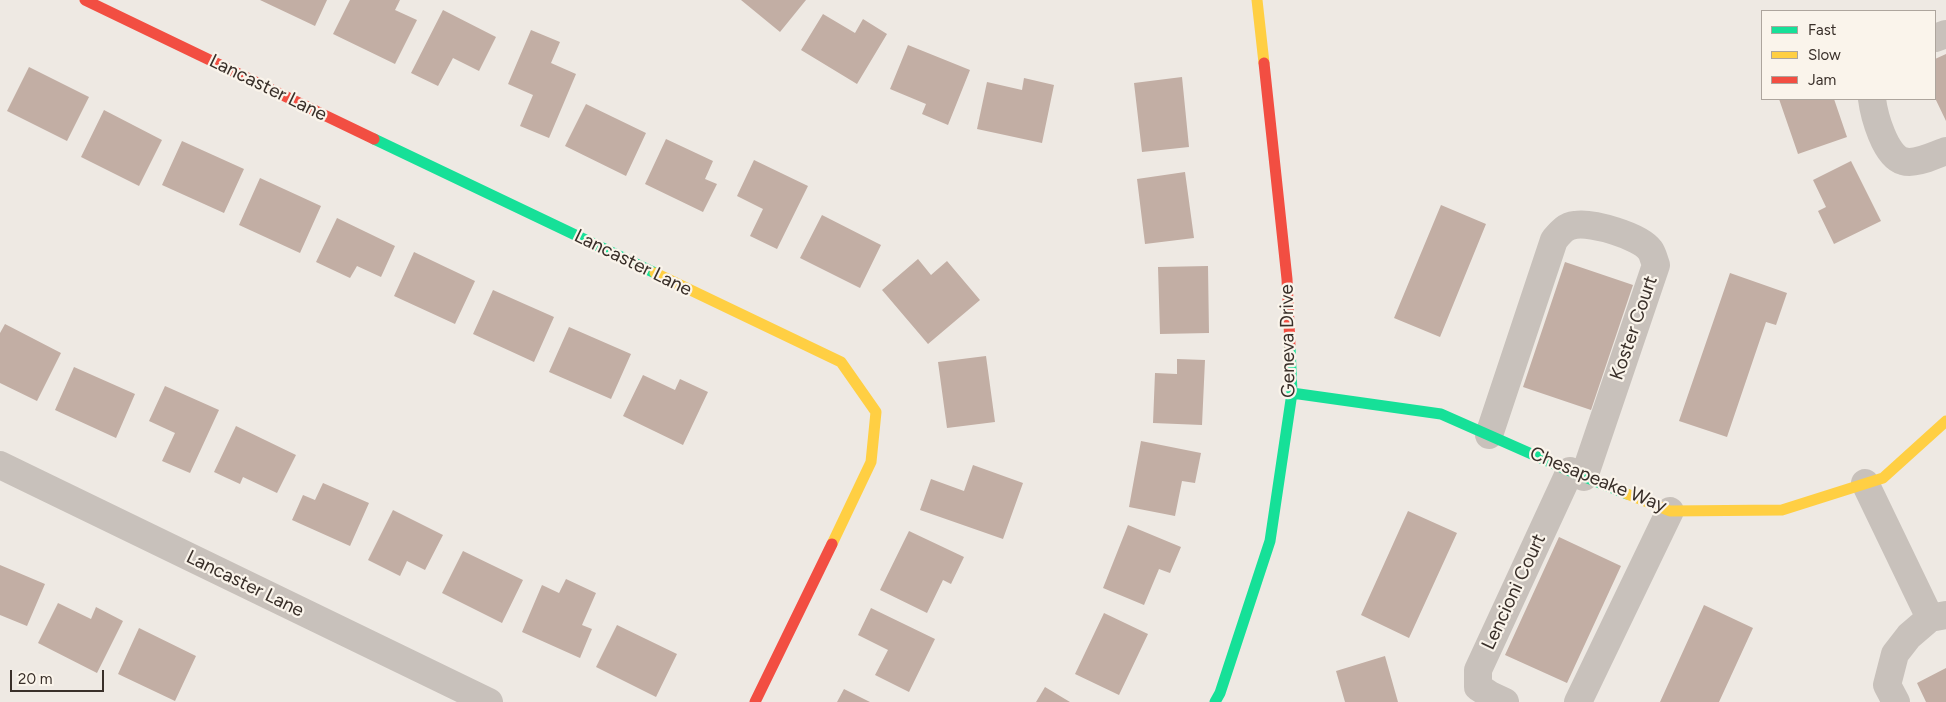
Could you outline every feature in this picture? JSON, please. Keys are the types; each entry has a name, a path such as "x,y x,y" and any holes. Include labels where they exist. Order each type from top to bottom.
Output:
{"street":[{"name":"Lancaster Lane","path":"85,0 841,362 876,412 871,462 755,702"},
{"name":"Geneva Drive","path":"1215,702 1220,693 1270,541 1292,392 1287,279 1257,0"},
{"path":"1872,100 1880,132 1893,154 1903,161 1918,160 1946,151"},
{"name":"Koster Court","path":"1489,435 1554,240 1563,229 1574,225 1591,225 1634,238 1650,249 1656,265 1577,474"},
{"name":"Chesapeake Way","path":"1292,392 1441,414 1577,474 1670,511 1782,510 1883,478 1946,421"},
{"name":"Lancaster Lane","path":"0,465 489,702"},
{"name":"Lencioni Court","path":"1505,702 1490,695 1478,686 1478,670 1577,474"},
{"path":"1865,483 1938,616 1910,636 1895,654 1887,685 1896,702"},
{"path":"1578,702 1670,511"}],"building":[{"path":"260,0 327,0 315,26"},
{"path":"350,0 400,0 395,10 417,20 395,64 333,34"},
{"path":"741,0 806,0 780,32"},
{"path":"443,10 496,37 479,71 453,58 438,86 411,73"},
{"path":"823,14 855,33 863,19 887,34 857,84 801,50"},
{"path":"531,30 560,42 551,63 576,74 549,138 520,126 533,95 508,84"},
{"path":"908,45 970,70 948,125 922,114 926,104 890,89"},
{"path":"1946,54 1946,121 1936,100 1936,59"},
{"path":"29,67 89,97 67,141 7,111"},
{"path":"1182,77 1189,147 1142,152 1134,83"},
{"path":"1024,78 1054,85 1042,143 977,129 987,82 1022,90"},
{"path":"1779,100 1834,100 1847,137 1798,154"},
{"path":"586,104 646,133 626,176 565,146"},
{"path":"104,110 162,140 139,186 81,157"},
{"path":"666,139 713,161 705,179 717,184 703,212 645,184"},
{"path":"182,141 244,169 224,213 162,185"},
{"path":"754,160 808,186 777,249 750,236 763,209 737,196"},
{"path":"1851,161 1881,221 1834,244 1818,211 1826,207 1813,180"},
{"path":"1185,172 1194,238 1145,244 1137,179"},
{"path":"260,178 321,206 300,253 239,225"},
{"path":"1441,205 1486,224 1440,337 1394,318"},
{"path":"822,215 881,245 860,288 800,258"},
{"path":"337,218 395,246 381,277 357,266 350,278 316,262"},
{"path":"414,252 475,281 455,324 394,296"},
{"path":"918,259 931,275 947,261 980,300 928,344 882,290"},
{"path":"1565,262 1633,285 1591,410 1523,387"},
{"path":"1208,266 1209,333 1160,334 1158,267"},
{"path":"1730,273 1787,293 1776,325 1766,322 1727,437 1679,421"},
{"path":"493,290 554,317 534,362 473,334"},
{"path":"5,324 61,353 37,401 0,383 0,333"},
{"path":"569,327 631,354 611,399 549,372"},
{"path":"986,356 995,422 947,428 938,362"},
{"path":"1177,359 1205,360 1202,425 1153,423 1155,373 1177,374"},
{"path":"74,367 135,394 116,438 55,410"},
{"path":"643,375 675,390 680,379 708,392 683,445 623,416"},
{"path":"165,386 219,410 190,473 162,461 175,433 149,421"},
{"path":"236,426 296,455 277,493 243,477 240,484 214,472"},
{"path":"1141,441 1201,453 1195,483 1182,481 1175,516 1129,507"},
{"path":"973,465 1023,483 1003,539 920,510 931,479 964,491"},
{"path":"323,483 369,503 350,546 292,520 303,495 315,500"},
{"path":"393,510 443,535 425,570 407,561 400,576 368,560"},
{"path":"1408,511 1457,533 1409,638 1361,615"},
{"path":"1128,525 1181,547 1170,573 1159,569 1144,605 1103,588"},
{"path":"909,531 964,557 951,584 943,580 927,613 880,590"},
{"path":"1559,537 1621,566 1567,683 1505,655"},
{"path":"463,551 523,580 502,623 442,593"},
{"path":"0,565 45,584 27,626 0,615"},
{"path":"566,579 596,593 582,625 592,629 580,658 522,632 542,585 559,593"},
{"path":"58,603 91,619 96,607 123,621 97,673 38,643"},
{"path":"1704,605 1753,628 1719,702 1660,702"},
{"path":"871,608 935,639 909,692 875,675 888,650 858,635"},
{"path":"1104,613 1148,634 1119,695 1075,674"},
{"path":"617,625 677,654 656,697 596,667"},
{"path":"139,628 196,656 175,701 118,674"},
{"path":"1385,656 1398,702 1345,702 1336,671"},
{"path":"1946,668 1946,702 1926,702 1917,683"},
{"path":"1045,687 1070,702 1036,702"},
{"path":"844,689 870,702 837,702"}],"traffic: fast":[{"path":"374,139 655,273"},
{"path":"1215,702 1220,693 1270,541 1292,393 1290,346"},
{"path":"1292,393 1441,414 1627,494"}],"traffic: slow":[{"path":"1257,0 1264,63"},
{"path":"655,273 841,362 876,412 871,462 832,544"},
{"path":"1627,494 1670,511 1782,510 1883,478 1946,421"}],"traffic: jam":[{"path":"85,0 374,139"},
{"path":"1264,63 1287,279 1290,346"},
{"path":"755,702 832,544"}]}
